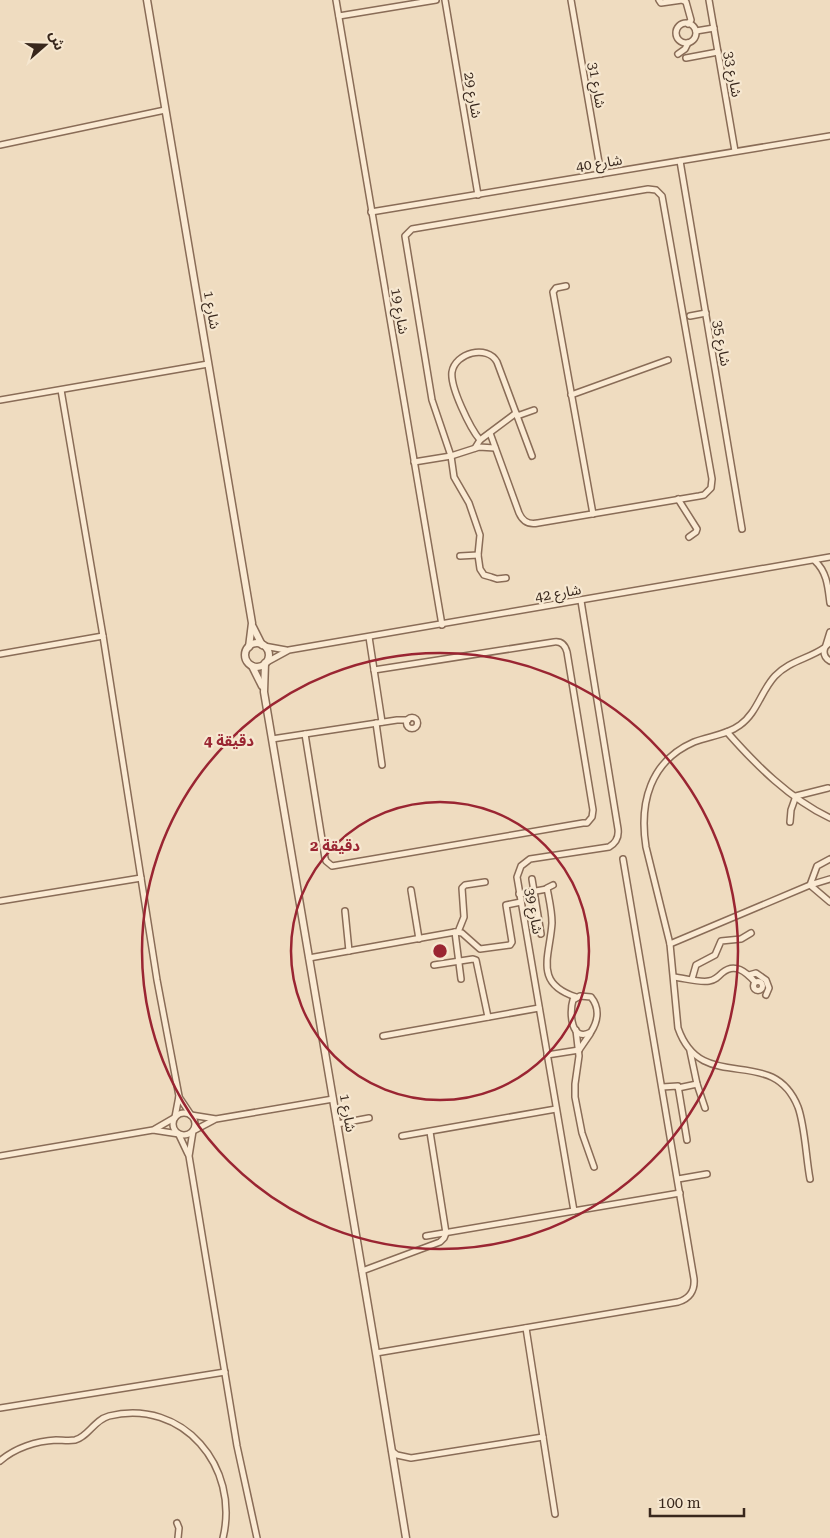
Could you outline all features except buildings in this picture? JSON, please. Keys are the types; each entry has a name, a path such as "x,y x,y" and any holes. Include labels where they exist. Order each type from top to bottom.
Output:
{"street":[{"name":"شارع 1","path":"147,0 252,623 263,646"},
{"name":"شارع 19","path":"336,0 442,625"},
{"path":"339,16 436,0"},
{"name":"شارع 29","path":"445,0 478,195"},
{"name":"شارع 31","path":"571,0 601,174"},
{"path":"659,0 661,3 682,0 686,2 691,20 688,24"},
{"name":"شارع 33","path":"709,0 735,152"},
{"path":"678,54 685,50 688,43 695,38 696,31 692,25 688,24 678,27 676,32 680,40 688,43"},
{"path":"696,31 714,28"},
{"path":"686,58 718,52"},
{"path":"0,144 165,110"},
{"name":"شارع 40","path":"371,212 830,136"},
{"name":"شارع 35","path":"680,161 742,529"},
{"path":"490,433 519,513 525,521 534,524 704,495 711,488 712,483 687,317 662,196 656,190 648,189 409,231 405,236 432,400 451,456 454,478 469,503 480,535 478,555 480,569 483,574 497,579 506,578"},
{"path":"566,286 556,288 553,292 592,514"},
{"path":"687,317 706,313"},
{"path":"480,440 469,424 452,380 454,366 460,359 481,352 491,354 494,357 532,456"},
{"path":"571,395 668,360"},
{"path":"0,400 208,364"},
{"path":"61,390 103,636 141,878 179,1096 173,1127 179,1134 189,1156 224,1372 243,1474 258,1538"},
{"path":"475,448 480,440 517,414 534,410"},
{"path":"414,462 451,456 475,448 495,448"},
{"path":"678,500 697,529 689,537"},
{"path":"460,556 478,555"},
{"name":"شارع 42","path":"263,646 289,650 830,557"},
{"path":"814,560 820,565 826,576 830,603"},
{"name":"شارع 39","path":"574,1211 517,877 518,871 530,859 608,847 618,838 580,601"},
{"name":"شارع 1","path":"249,646 252,623"},
{"path":"825,657 830,632"},
{"path":"0,654 103,636"},
{"path":"369,637 374,670 382,765"},
{"path":"305,734 325,858 326,862 332,866 587,823 592,817 593,810 567,652 561,642 374,670"},
{"path":"254,644 263,646 268,655 266,663 258,667 252,666 245,658 245,653 249,646 254,644"},
{"path":"810,1179 798,1108 791,1094 768,1075 753,1070 709,1064 690,1051 682,1040 678,1028 670,944 644,831 643,814 651,783 673,755 694,742 727,732 741,725 749,718 768,685 783,669 827,645"},
{"name":"شارع 42","path":"266,663 289,650"},
{"path":"811,655 825,657 830,661"},
{"name":"شارع 1","path":"266,663 264,692 406,1538"},
{"name":"شارع 1","path":"252,666 264,692"},
{"path":"272,739 408,720"},
{"path":"727,732 759,767 821,814 830,818"},
{"path":"796,796 828,788"},
{"path":"790,822 791,810 796,796"},
{"path":"376,1353 678,1302 689,1296 695,1284 623,859"},
{"path":"810,885 817,866 830,859"},
{"path":"0,901 141,878"},
{"path":"532,879 541,934"},
{"path":"670,944 810,885 830,879"},
{"path":"462,979 456,932 464,917 463,886 485,882"},
{"path":"519,894 547,889 547,887 553,885"},
{"path":"810,885 830,902"},
{"path":"547,889 552,919 546,961 550,979 560,991 576,997 588,996 593,999 596,1005 597,1020 578,1050 547,1054"},
{"path":"411,890 419,939"},
{"path":"309,958 456,932 462,934 480,949 510,945 512,942 506,905 508,903 520,902"},
{"path":"345,911 349,951"},
{"path":"692,979 696,965 712,957 721,941 741,939 752,933"},
{"path":"434,965 474,959 478,961 488,1017"},
{"path":"674,977 708,982 735,968 749,975 755,982 753,985 754,989 761,989 767,996 769,988 766,980 756,974 749,975"},
{"path":"576,997 572,1004 571,1014 576,1030 579,1063 575,1090 582,1133 594,1167"},
{"path":"383,1036 539,1008"},
{"path":"576,1030 582,1034 591,1032"},
{"path":"690,1051 696,1084 705,1108"},
{"path":"662,1088 677,1086 678,1088 696,1084"},
{"path":"678,1088 687,1140"},
{"path":"179,1096 196,1124 189,1156"},
{"path":"0,1156 153,1130 188,1135 216,1119 333,1099"},
{"path":"402,1136 556,1110"},
{"path":"153,1130 183,1113 216,1119"},
{"path":"337,1124 369,1118"},
{"path":"362,1271 440,1242 444,1238 446,1233 430,1132"},
{"path":"678,1179 707,1174"},
{"path":"426,1236 680,1193"},
{"path":"526,1328 555,1514"},
{"path":"0,1408 224,1372"},
{"path":"0,1461 17,1450 36,1443 77,1439 83,1436 99,1420 107,1416 136,1414 160,1417 185,1429 205,1448 213,1460 224,1487 226,1501 223,1538"},
{"path":"392,1451 411,1458 543,1436"},
{"path":"177,1523 179,1528 178,1538"}]}
